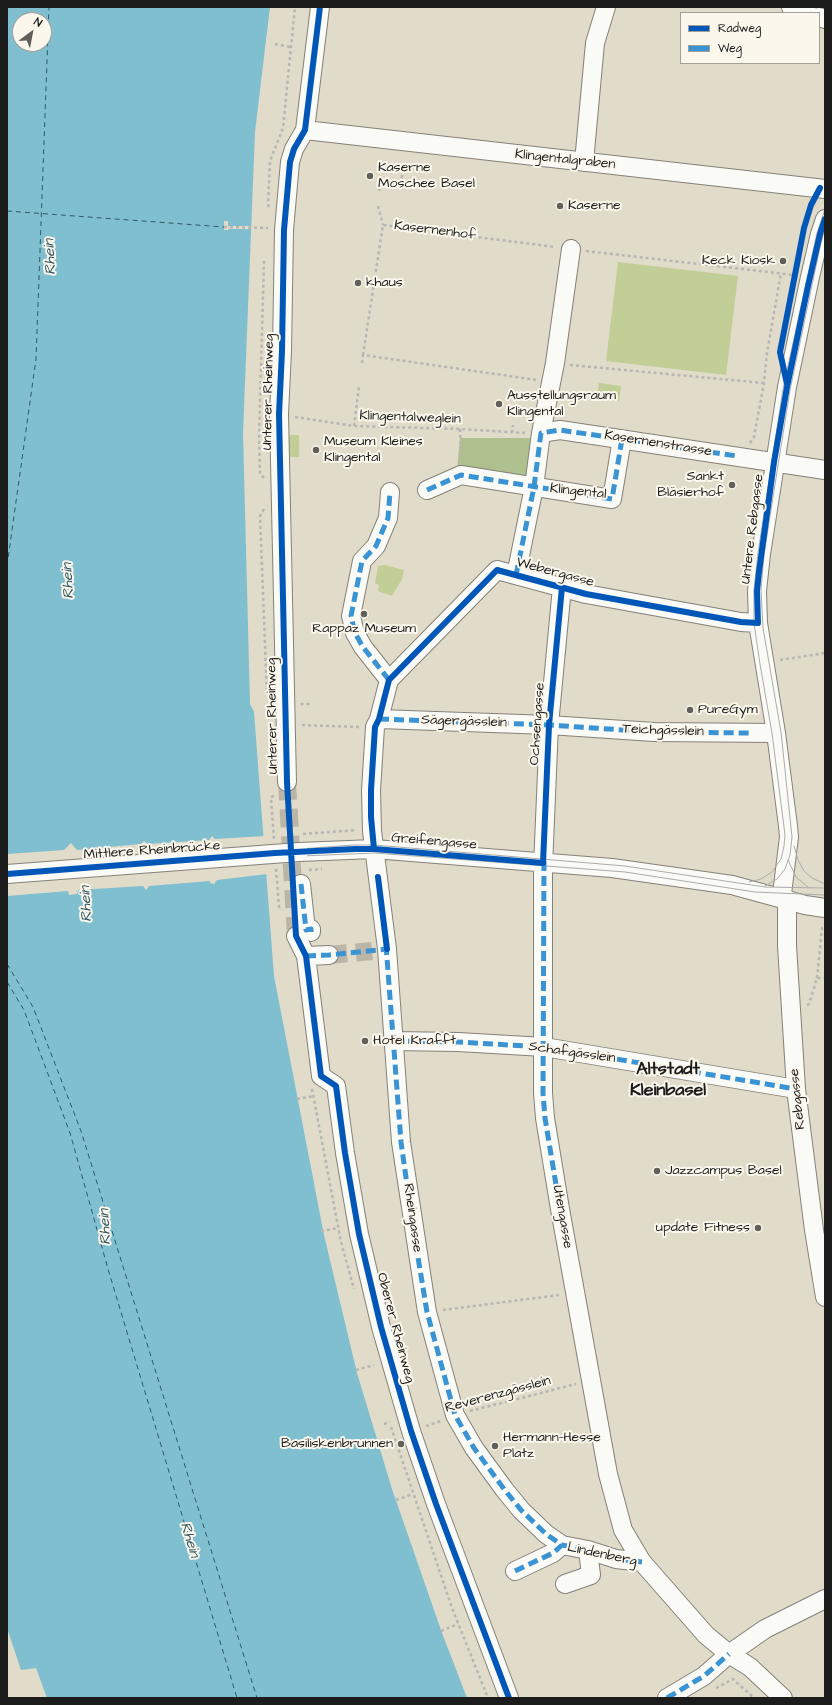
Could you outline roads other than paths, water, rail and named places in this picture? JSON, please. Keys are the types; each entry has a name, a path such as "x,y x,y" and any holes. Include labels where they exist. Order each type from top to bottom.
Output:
{"street":[{"name":"Unterer Rheinweg","path":"287,782 278,414 283,329 284,230 290,162 294,149 306,130 320,7"},
{"path":"584,162 595,43 606,7"},
{"path":"791,7 805,12"},
{"name":"Klingentalgraben","path":"306,130 825,189"},
{"name":"Untere Rebgasse","path":"787,900 782,894 789,837 776,733 758,623 757,591 774,462 787,387 808,286 825,218"},
{"path":"542,433 555,363 571,249"},
{"name":"Kasernenstrasse","path":"542,433 560,430 825,470"},
{"name":"Klingental","path":"516,575 534,487 542,433"},
{"name":"Klingental","path":"427,490 461,475 612,499 622,439"},
{"path":"389,680 363,647 355,633 351,616 362,561 376,546 388,518 390,492"},
{"name":"Webergasse","path":"389,680 497,570 586,594 646,606 741,622 758,623"},
{"name":"Ochsengasse","path":"544,863 549,725 562,588"},
{"name":"Rheingasse","path":"389,680 379,719 375,727 371,788 372,831 380,950 393,1041 401,1142 426,1312 455,1415 474,1448 508,1495 521,1510 546,1534 562,1546"},
{"name":"Sägergässlein","path":"379,719 549,725"},
{"name":"Teichgässlein","path":"549,725 654,732 776,733"},
{"name":"Greifengasse","path":"299,843 612,868 732,885 805,906 825,908"},
{"name":"Mittlere Rheinbrücke","path":"7,874 299,843"},
{"name":"Utengasse","path":"544,863 543,1093 545,1118 614,1502 623,1530 642,1562"},
{"path":"301,884 306,930 310,929 303,934 306,956 329,955"},
{"name":"Rebgasse","path":"787,900 787,946 790,1010 796,1089 820,1230 825,1297"},
{"name":"Oberer Rheinweg","path":"306,956 322,1076 336,1086 345,1152 359,1234 381,1327 411,1431 436,1504 509,1698"},
{"name":"Schafgässlein","path":"393,1041 458,1042 544,1047 796,1089"},
{"name":"Lindenberg","path":"515,1571 553,1553 562,1546 588,1550 616,1559 642,1562 706,1635 730,1654 750,1667 783,1698"},
{"path":"565,1584 591,1575 588,1550"},
{"path":"667,1698 704,1676 730,1654 764,1629 825,1599"}],"water":[{"name":"Rhein","path":"7,7 270,7 255,132 243,433 250,704 254,712 274,976 324,1235 357,1373 392,1489 442,1633 467,1698 47,1698 36,1668 21,1670 7,1628"}],"tunnel":[{"path":"287,782 296,936"},
{"path":"329,955 372,951"}],"tram line":[{"path":"749,882 761,879 772,872 781,859 784,846 785,835 772,733 754,623 754,590 758,553 783,389 817,233 825,209"},
{"path":"765,886 777,879 785,869 790,855 792,837 781,732 763,628 761,590 764,554 790,390 825,228"},
{"path":"7,871 353,845 374,845 625,866 765,887 825,888"},
{"path":"794,846 798,860 804,871 812,878 825,884"},
{"path":"7,878 302,856 375,853 625,872 755,892 825,895"},
{"path":"788,860 796,877 809,888"}],"place":[{"name":"Kaserne Moschee Basel","path":"370,176"},
{"name":"Kaserne","path":"560,206"},
{"name":"Keck Kiosk","path":"783,261"},
{"name":"khaus","path":"358,283"},
{"name":"Ausstellungsraum Klingental","path":"499,404"},
{"name":"Museum Kleines Klingental","path":"316,450"},
{"name":"Sankt Bläsierhof","path":"732,485"},
{"name":"Rappaz Museum","path":"364,614"},
{"name":"PureGym","path":"690,710"},
{"name":"Hotel Krafft","path":"365,1041"},
{"name":"Jazzcampus Basel","path":"657,1171"},
{"name":"update Fitness","path":"758,1228"},
{"name":"Basiliskenbrunnen","path":"401,1444"},
{"name":"Hermann-Hesse Platz","path":"495,1446"}],"district":[{"name":"Altstadt Kleinbasel","path":"668,1080"}]}
